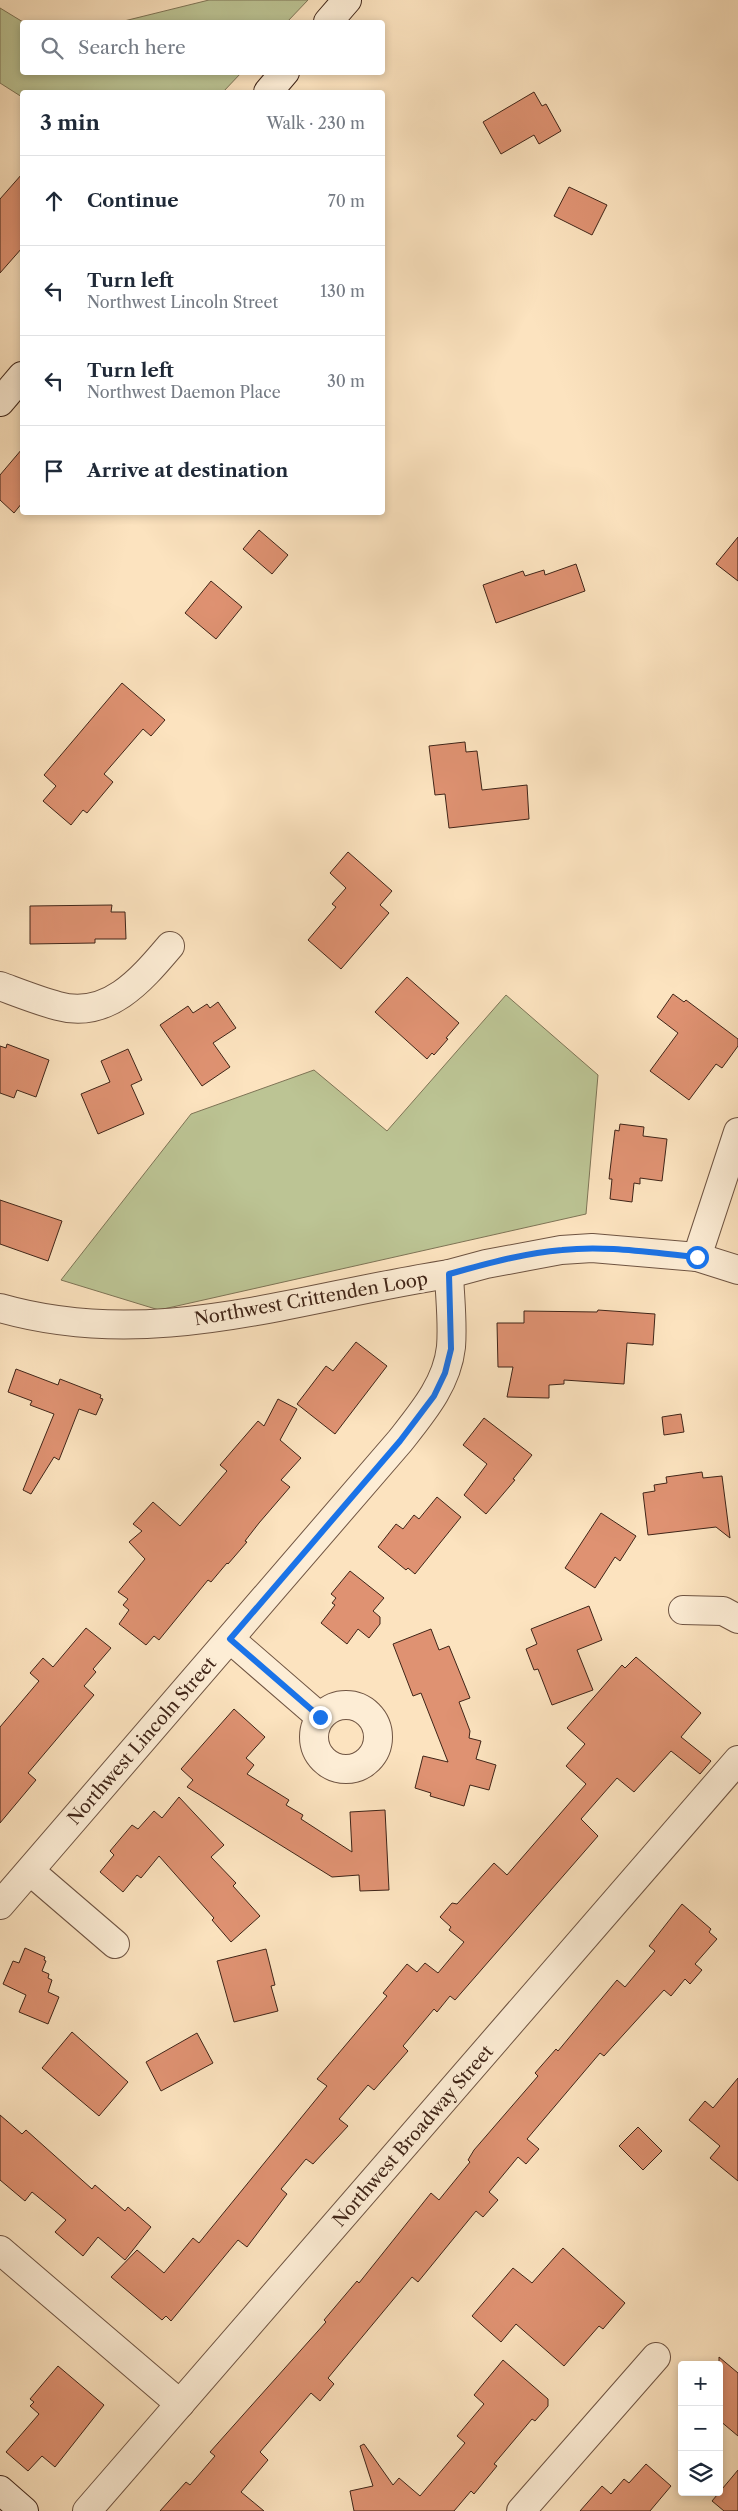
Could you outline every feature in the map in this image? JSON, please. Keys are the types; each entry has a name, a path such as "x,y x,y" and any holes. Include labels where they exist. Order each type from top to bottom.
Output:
{"street":[{"path":"330,20 348,0"},
{"path":"270,90 282,75"},
{"path":"0,402 20,378"},
{"path":"0,986 60,1007 92,1008 107,1002 140,980 170,946"},
{"path":"697,1257 738,1132"},
{"name":"Northwest Crittenden Loop","path":"0,1308 79,1324 145,1326 213,1318 402,1281 449,1274 486,1264 561,1250 592,1248 697,1257 738,1270"},
{"name":"Northwest Lincoln Street","path":"0,1905 141,1739 230,1639 400,1441 434,1396 445,1373 451,1349 449,1274"},
{"path":"683,1610 723,1611 738,1618"},
{"path":"230,1639 320,1717"},
{"name":"Northwest Broadway Street","path":"87,2511 738,1760"},
{"path":"30,1871 115,1944"},
{"path":"0,2250 180,2404"},
{"path":"521,2511 656,2357"},
{"path":"0,2490 24,2511"}],"green space":[{"path":"209,0 308,0 289,20 128,20"},
{"path":"0,8 20,20 20,75 239,75 225,90 20,90 20,96 0,83"},
{"path":"506,995 598,1075 586,1214 159,1310 61,1280 191,1114 314,1070 387,1131"}],"building":[{"path":"534,92 542,106 546,104 561,131 539,144 534,135 501,154 483,122"},
{"path":"20,176 20,250 0,273 0,199"},
{"path":"569,187 607,205 592,235 554,216"},
{"path":"20,451 20,506 14,513 0,500 0,475"},
{"path":"259,530 288,555 272,574 243,549"},
{"path":"738,537 738,581 716,564"},
{"path":"576,564 585,591 496,623 483,585 523,571 525,576 544,570 545,575"},
{"path":"211,581 242,607 216,639 185,613"},
{"path":"122,683 165,720 151,736 143,729 104,774 113,782 87,813 83,810 71,825 43,801 56,786 44,775"},
{"path":"465,742 466,752 477,751 482,790 527,785 529,819 449,828 445,794 435,795 429,746"},
{"path":"348,852 392,891 380,905 389,913 341,969 308,940 336,907 332,904 346,888 330,873"},
{"path":"112,905 111,912 125,912 126,939 95,939 95,943 30,944 30,906"},
{"path":"407,977 459,1023 434,1055 432,1053 427,1059 375,1012"},
{"path":"673,994 684,1002 686,1000 738,1039 738,1046 722,1068 716,1064 689,1100 650,1071 678,1033 657,1017"},
{"path":"218,1002 236,1028 213,1043 230,1067 202,1086 160,1025 188,1006 193,1013 207,1004 210,1008"},
{"path":"7,1044 49,1060 36,1097 17,1090 14,1098 0,1093 0,1046 6,1048"},
{"path":"128,1049 142,1080 131,1085 144,1114 98,1134 81,1094 110,1082 101,1061"},
{"path":"620,1124 644,1127 643,1136 667,1139 662,1181 640,1178 640,1184 634,1183 632,1202 610,1199 612,1179 609,1179 615,1130 619,1131"},
{"path":"0,1200 62,1221 48,1261 0,1244"},
{"path":"598,1310 655,1314 653,1345 627,1343 624,1384 564,1380 564,1384 549,1385 549,1398 507,1397 513,1367 498,1367 497,1323 524,1323 524,1311 597,1312"},
{"path":"356,1342 387,1366 335,1434 297,1404 326,1366 333,1371"},
{"path":"16,1369 58,1385 60,1379 101,1395 100,1398 103,1399 96,1415 79,1409 59,1460 54,1457 31,1494 23,1490 54,1414 30,1405 32,1401 8,1392"},
{"path":"278,1399 297,1409 280,1440 301,1458 281,1480 290,1487 259,1523 245,1541 247,1542 211,1582 208,1580 159,1640 154,1636 146,1645 119,1624 129,1610 123,1605 128,1599 118,1592 145,1559 129,1542 142,1531 133,1524 153,1502 180,1526 227,1471 220,1465 258,1421 264,1426"},
{"path":"681,1414 684,1432 664,1435 662,1417"},
{"path":"484,1418 532,1455 513,1479 515,1480 486,1514 464,1495 487,1464 463,1445"},
{"path":"702,1472 703,1478 722,1476 730,1538 716,1527 648,1535 643,1493 655,1491 654,1485 667,1483 666,1477"},
{"path":"437,1497 461,1517 415,1574 408,1568 406,1570 378,1547 396,1524 403,1529 414,1515 419,1519"},
{"path":"601,1513 636,1536 620,1561 615,1557 595,1588 565,1568"},
{"path":"350,1571 384,1598 373,1611 380,1617 380,1624 369,1638 358,1629 347,1644 321,1623 335,1605 332,1603 336,1598 331,1594"},
{"path":"589,1606 602,1640 577,1650 593,1690 552,1705 538,1669 534,1670 526,1649 537,1644 531,1629"},
{"path":"86,1628 111,1648 93,1669 96,1672 84,1686 94,1695 28,1773 36,1780 0,1823 0,1727 39,1681 30,1673 43,1658 53,1667"},
{"path":"431,1629 439,1650 449,1646 470,1698 459,1702 470,1731 469,1738 481,1741 476,1759 496,1765 489,1790 470,1785 464,1806 430,1796 431,1793 415,1788 423,1756 448,1762 421,1693 413,1696 393,1644"},
{"path":"636,1657 701,1713 681,1737 711,1761 700,1774 671,1751 634,1792 617,1778 581,1819 598,1836 455,2000 450,1996 437,2012 434,2009 403,2046 408,2051 374,2090 368,2085 339,2119 348,2126 313,2164 306,2159 281,2189 287,2194 247,2247 238,2240 171,2321 166,2316 162,2320 111,2277 137,2250 164,2273 193,2238 199,2243 327,2086 317,2079 387,1996 383,1993 407,1964 417,1972 425,1963 438,1973 464,1942 449,1930 451,1927 440,1917 452,1903 457,1904 494,1863 507,1875 586,1784 566,1766 585,1744 567,1728 622,1665 625,1668"},
{"path":"234,1709 265,1737 246,1758 254,1765 247,1774 289,1800 286,1805 303,1815 301,1819 352,1852 350,1812 385,1810 389,1890 360,1891 359,1875 332,1877 187,1787 193,1780 181,1769"},
{"path":"179,1797 224,1845 211,1857 236,1883 233,1886 260,1916 231,1942 212,1920 214,1918 159,1856 141,1878 137,1875 123,1892 100,1872 114,1855 110,1851 132,1825 138,1829 154,1811 162,1818"},
{"path":"682,1904 711,1929 709,1932 717,1939 695,1964 702,1970 690,1984 685,1979 671,1996 664,1990 604,2056 600,2053 527,2139 539,2149 526,2164 518,2157 489,2192 498,2200 483,2217 476,2211 418,2282 412,2277 328,2378 334,2384 320,2401 311,2393 260,2452 268,2460 241,2492 264,2511 160,2511 186,2482 190,2485 215,2456 210,2452 326,2322 324,2320 357,2281 359,2283 431,2193 439,2200 470,2162 468,2160 474,2150 538,2076 535,2073 556,2049 558,2051 617,1980 625,1987 655,1951 649,1946"},
{"path":"25,1948 45,1957 44,1960 46,1961 42,1971 49,1974 48,1978 52,1980 48,1992 59,1997 48,2024 19,2012 26,1995 3,1984 13,1961 19,1963"},
{"path":"266,1949 275,1985 271,1986 278,2011 234,2022 217,1961"},
{"path":"72,2032 128,2082 99,2116 42,2068"},
{"path":"197,2033 213,2063 161,2091 146,2062"},
{"path":"738,2078 738,2181 710,2158 720,2146 689,2120 705,2101 713,2108"},
{"path":"0,2115 22,2134 26,2130 92,2189 95,2185 125,2211 128,2207 151,2227 125,2260 98,2237 83,2256 55,2232 66,2220 32,2192 25,2201 0,2180"},
{"path":"638,2127 662,2151 643,2170 619,2146"},
{"path":"563,2248 625,2303 603,2329 599,2326 564,2366 516,2324 501,2342 472,2316 513,2268 532,2283"},
{"path":"719,2357 738,2373 738,2436 723,2423 723,2361 719,2361"},
{"path":"503,2360 548,2399 548,2406 535,2421 532,2419 494,2464 497,2466 474,2494 471,2491 454,2511 354,2511 350,2491 373,2486 360,2446 364,2444 393,2485 399,2478 420,2496 465,2443 457,2436 484,2404 474,2395"},
{"path":"58,2366 104,2405 55,2467 42,2456 28,2471 6,2452 39,2414 30,2406 34,2402 30,2399"},
{"path":"646,2464 671,2486 650,2511 580,2511 602,2486 611,2494 624,2479 629,2483"},
{"path":"738,2470 738,2511 724,2511 712,2501 716,2496 723,2496 723,2488"}],"route":[{"path":"320,1717 230,1639 400,1441 434,1396 445,1373 451,1349 452,1325 449,1274 486,1264 561,1250 592,1248 697,1257"}]}
